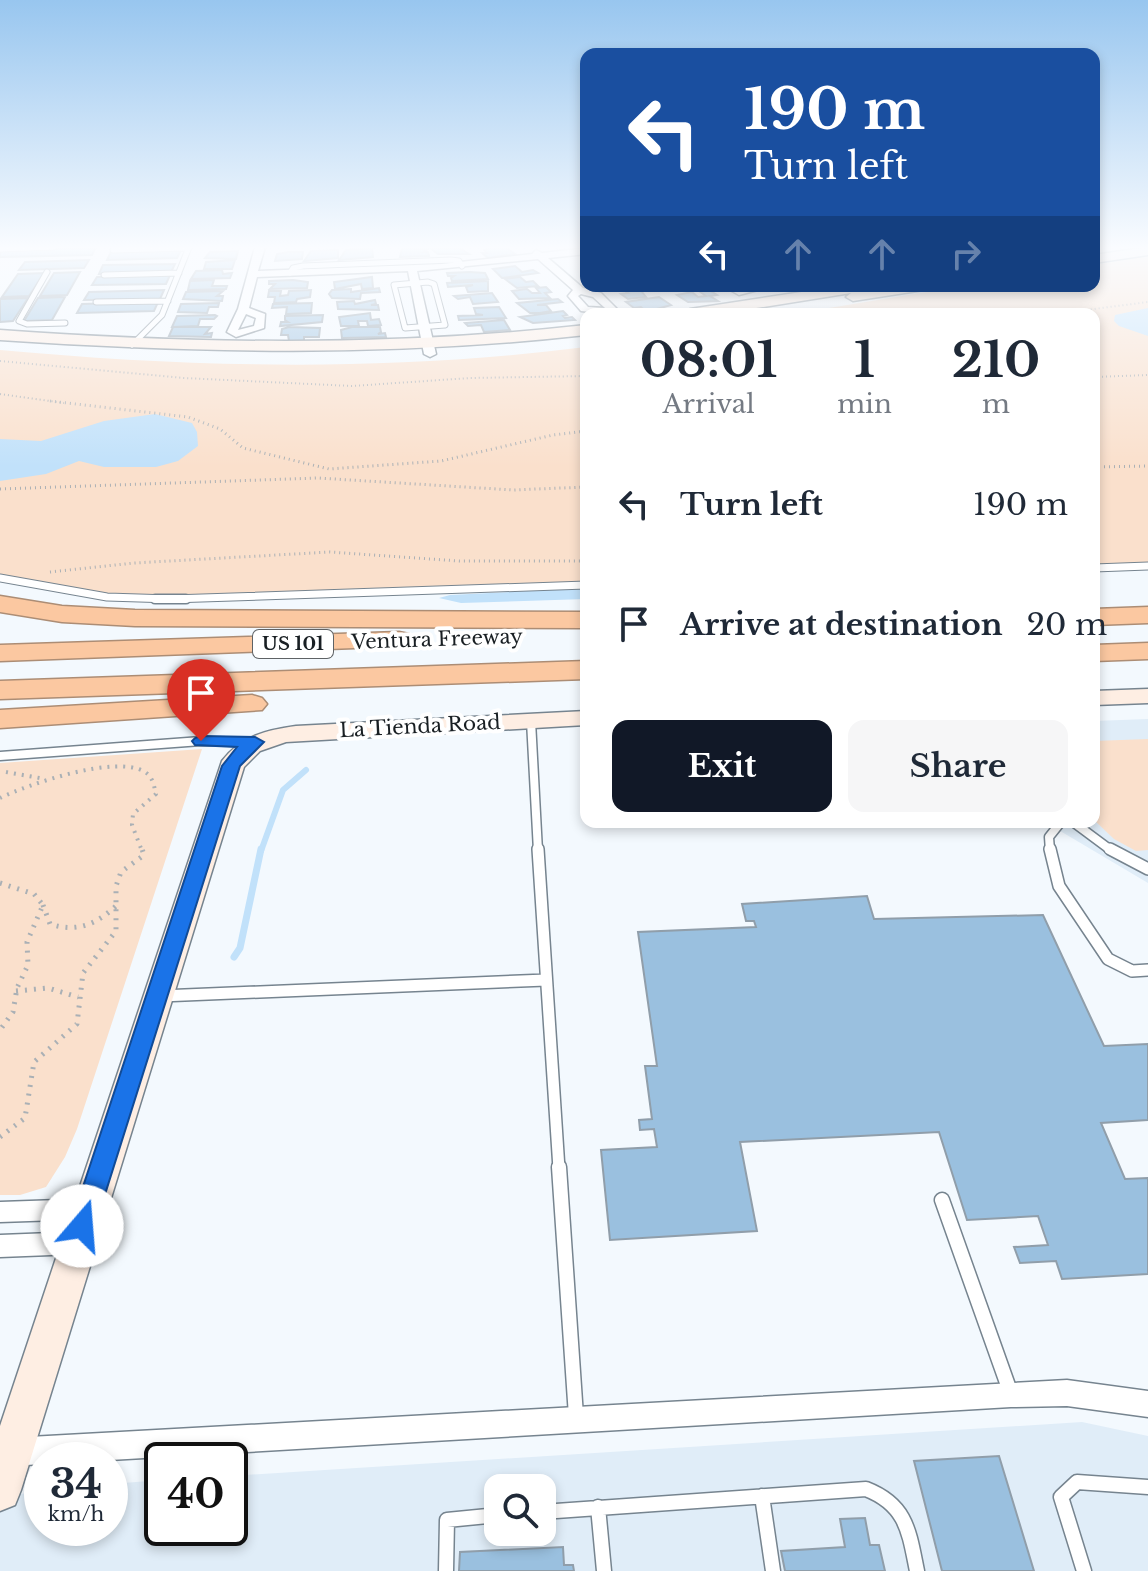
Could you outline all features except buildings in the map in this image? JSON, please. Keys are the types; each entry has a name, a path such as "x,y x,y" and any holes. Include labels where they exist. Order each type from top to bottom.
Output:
{"highway":[{"path":"0,604 62,614 135,618 580,620"},
{"path":"1100,617 1148,615"},
{"name":"Ventura Freeway","path":"0,653 580,634"},
{"path":"1100,653 1148,651"},
{"name":"Ventura Freeway","path":"0,690 580,670"},
{"path":"0,719 168,707 442,696 512,673"}],"main road":[{"path":"0,345 301,359 428,342 580,330"},
{"path":"0,335 126,350"},
{"path":"428,342 580,339"},
{"path":"1100,698 1148,696"},
{"name":"La Tienda Road","path":"255,742 296,733 580,718"},
{"path":"0,1490 231,766 239,754 255,742"}],"street":[{"path":"423,320 428,342"},
{"path":"0,1212 88,1209"},
{"path":"0,1246 77,1243"},
{"path":"11,1452 1011,1394 1067,1393 1148,1404"}],"lane":[{"path":"19,320 27,324 65,323"},
{"path":"126,350 157,320"},
{"path":"402,320 403,327 428,342 445,325 444,320"},
{"path":"1100,568 1148,566"},
{"path":"0,578 107,597 171,599 580,585"},
{"path":"531,721 576,1420"},
{"path":"0,756 201,741 255,742"},
{"path":"1056,828 1049,837 1051,863 1070,905 1108,959 1132,971 1148,970"},
{"path":"1081,828 1118,855 1148,869"},
{"path":"157,996 546,980"},
{"path":"942,1200 1011,1394"},
{"path":"1084,1571 1061,1497 1077,1482 1148,1487"},
{"path":"556,1511 866,1489 885,1494 905,1519 917,1571"},
{"path":"762,1496 773,1571"},
{"path":"598,1507 604,1571"},
{"path":"446,1571 447,1520 484,1516"}],"path":[{"path":"0,361 184,378 352,386 470,378 580,376"},
{"path":"1100,377 1148,375"},
{"path":"0,394 125,412 188,417 220,429 243,448 314,467 338,470 461,458 543,437 580,432"},
{"path":"1100,467 1148,466"},
{"path":"0,489 318,478 513,490 580,487"},
{"path":"48,572 134,563 336,552 459,561 580,561"},
{"path":"0,798 17,788 47,779 130,767 145,772 153,782 156,794 133,814 132,825 144,855 121,872 116,886 116,931 97,952 78,981 77,1024 35,1059 25,1118 0,1137"},
{"path":"0,771 47,779"},
{"path":"0,883 34,894 43,905 50,924 63,930 81,928 102,920 118,903"},
{"path":"0,1030 13,1012 16,991 28,965 27,942 43,905"},
{"path":"16,991 59,987 78,997"}],"shaded area":[{"path":"1100,320 1148,320 1148,565 1100,567"},
{"path":"580,348 580,582 230,595 104,595 0,574 0,350 147,361 293,365 439,361"},
{"path":"1148,719 1148,883 1055,828 1100,828 1100,721"},
{"path":"1148,739 1148,850 1136,851 1114,839 1100,826 1100,741"},
{"path":"202,749 77,1129 65,1157 46,1187 20,1195 0,1195 0,763"},
{"path":"1082,1422 1148,1436 1148,1571 0,1571 0,1498 24,1493 24,1546 128,1546 128,1483 144,1481 144,1546 248,1546 248,1475"}],"water":[{"path":"1148,320 1148,336 1119,326 1114,321"},
{"path":"155,414 192,423 197,432 198,446 178,461 156,467 104,467 79,461 46,474 0,481 0,439 41,441 104,421"},
{"path":"580,588 580,599 461,603 439,598"}],"waterway":[{"path":"261,851 283,790 306,770"},
{"path":"234,957 240,948 261,849"}],"route":[{"path":"82,1226 231,766 239,754 255,742 201,741"}]}
